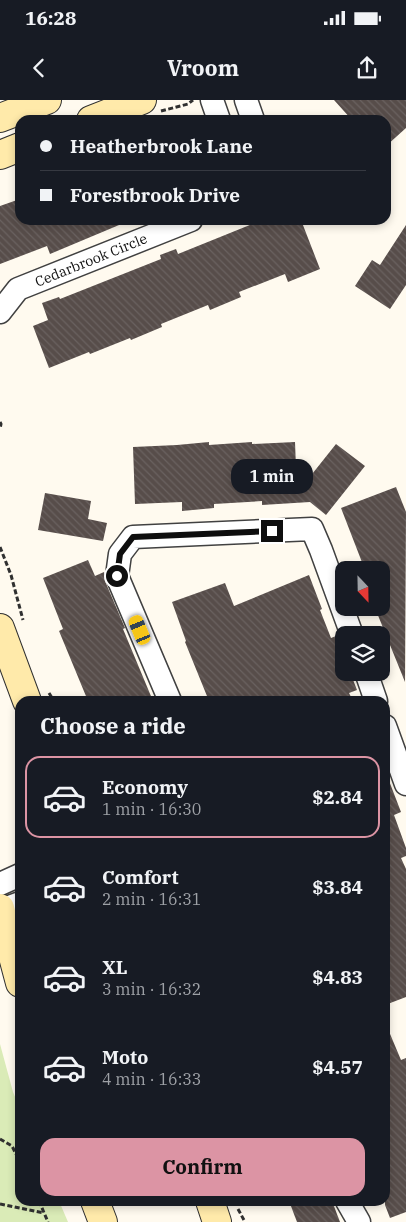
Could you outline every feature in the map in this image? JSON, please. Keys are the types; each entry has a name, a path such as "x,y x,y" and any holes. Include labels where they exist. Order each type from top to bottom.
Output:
{"main road":[{"path":"0,118 47,100"},
{"path":"113,115 149,107"},
{"path":"0,155 15,150"},
{"path":"0,628 25,696"},
{"path":"0,909 15,964"},
{"path":"97,1206 103,1222"},
{"path":"212,1206 217,1222"}],"street":[{"path":"212,100 217,115"},
{"path":"246,100 252,115"},
{"name":"Cedarbrook Circle","path":"0,312 18,289 178,225"},
{"path":"168,696 117,576 120,554 133,537 312,529 349,626"},
{"path":"369,681 374,696"},
{"path":"390,740 406,784"},
{"path":"0,884 15,877"},
{"path":"0,909 15,904"},
{"path":"350,1206 360,1222"}],"path":[{"path":"149,107 163,110 188,104 194,100"},
{"path":"0,422 0,429"},
{"path":"0,1139 12,1146 15,1152"},
{"path":"0,1204 44,1213"},
{"path":"41,1206 48,1222"}],"green space":[{"path":"0,1044 15,1097 15,1206 61,1206 68,1222 0,1222"}],"building":[{"path":"334,100 406,100 406,128 391,142 391,115 348,115"},
{"path":"15,201 15,225 119,225 50,254 47,246 0,264 0,206"},
{"path":"250,225 303,225 320,269 288,282 285,274 239,292 241,297 210,310 208,305 161,324 162,327 131,340 130,338 90,354 89,352 49,368 33,326 48,320 42,303 59,297 60,299 161,259 160,255 176,249 178,254"},
{"path":"406,225 406,285 390,309 355,286 372,260 380,265"},
{"path":"209,442 209,445 295,442 297,493 336,444 365,466 326,515 310,502 262,505 262,501 214,504 214,508 182,511 182,502 135,504 133,447"},
{"path":"396,487 406,512 405,682 390,645 390,626 382,626 378,616 390,616 390,561 362,561 341,508"},
{"path":"45,493 91,501 88,519 107,523 103,541 38,530"},
{"path":"88,560 95,576 104,572 105,581 125,628 123,629 151,696 86,696 59,631 63,629 43,578"},
{"path":"309,575 331,638 335,636 335,681 354,681 357,690 349,693 350,696 207,696 185,642 172,602 225,583 234,606"},
{"path":"390,783 401,812 394,815 406,848 406,856 401,858 406,869 406,997 390,1003"},
{"path":"390,1034 401,1060 406,1058 406,1212 390,1218 385,1206 390,1206"},
{"path":"291,1206 334,1206 340,1222 297,1222"}],"route":[{"path":"117,576 120,554 133,537 272,531"}]}
